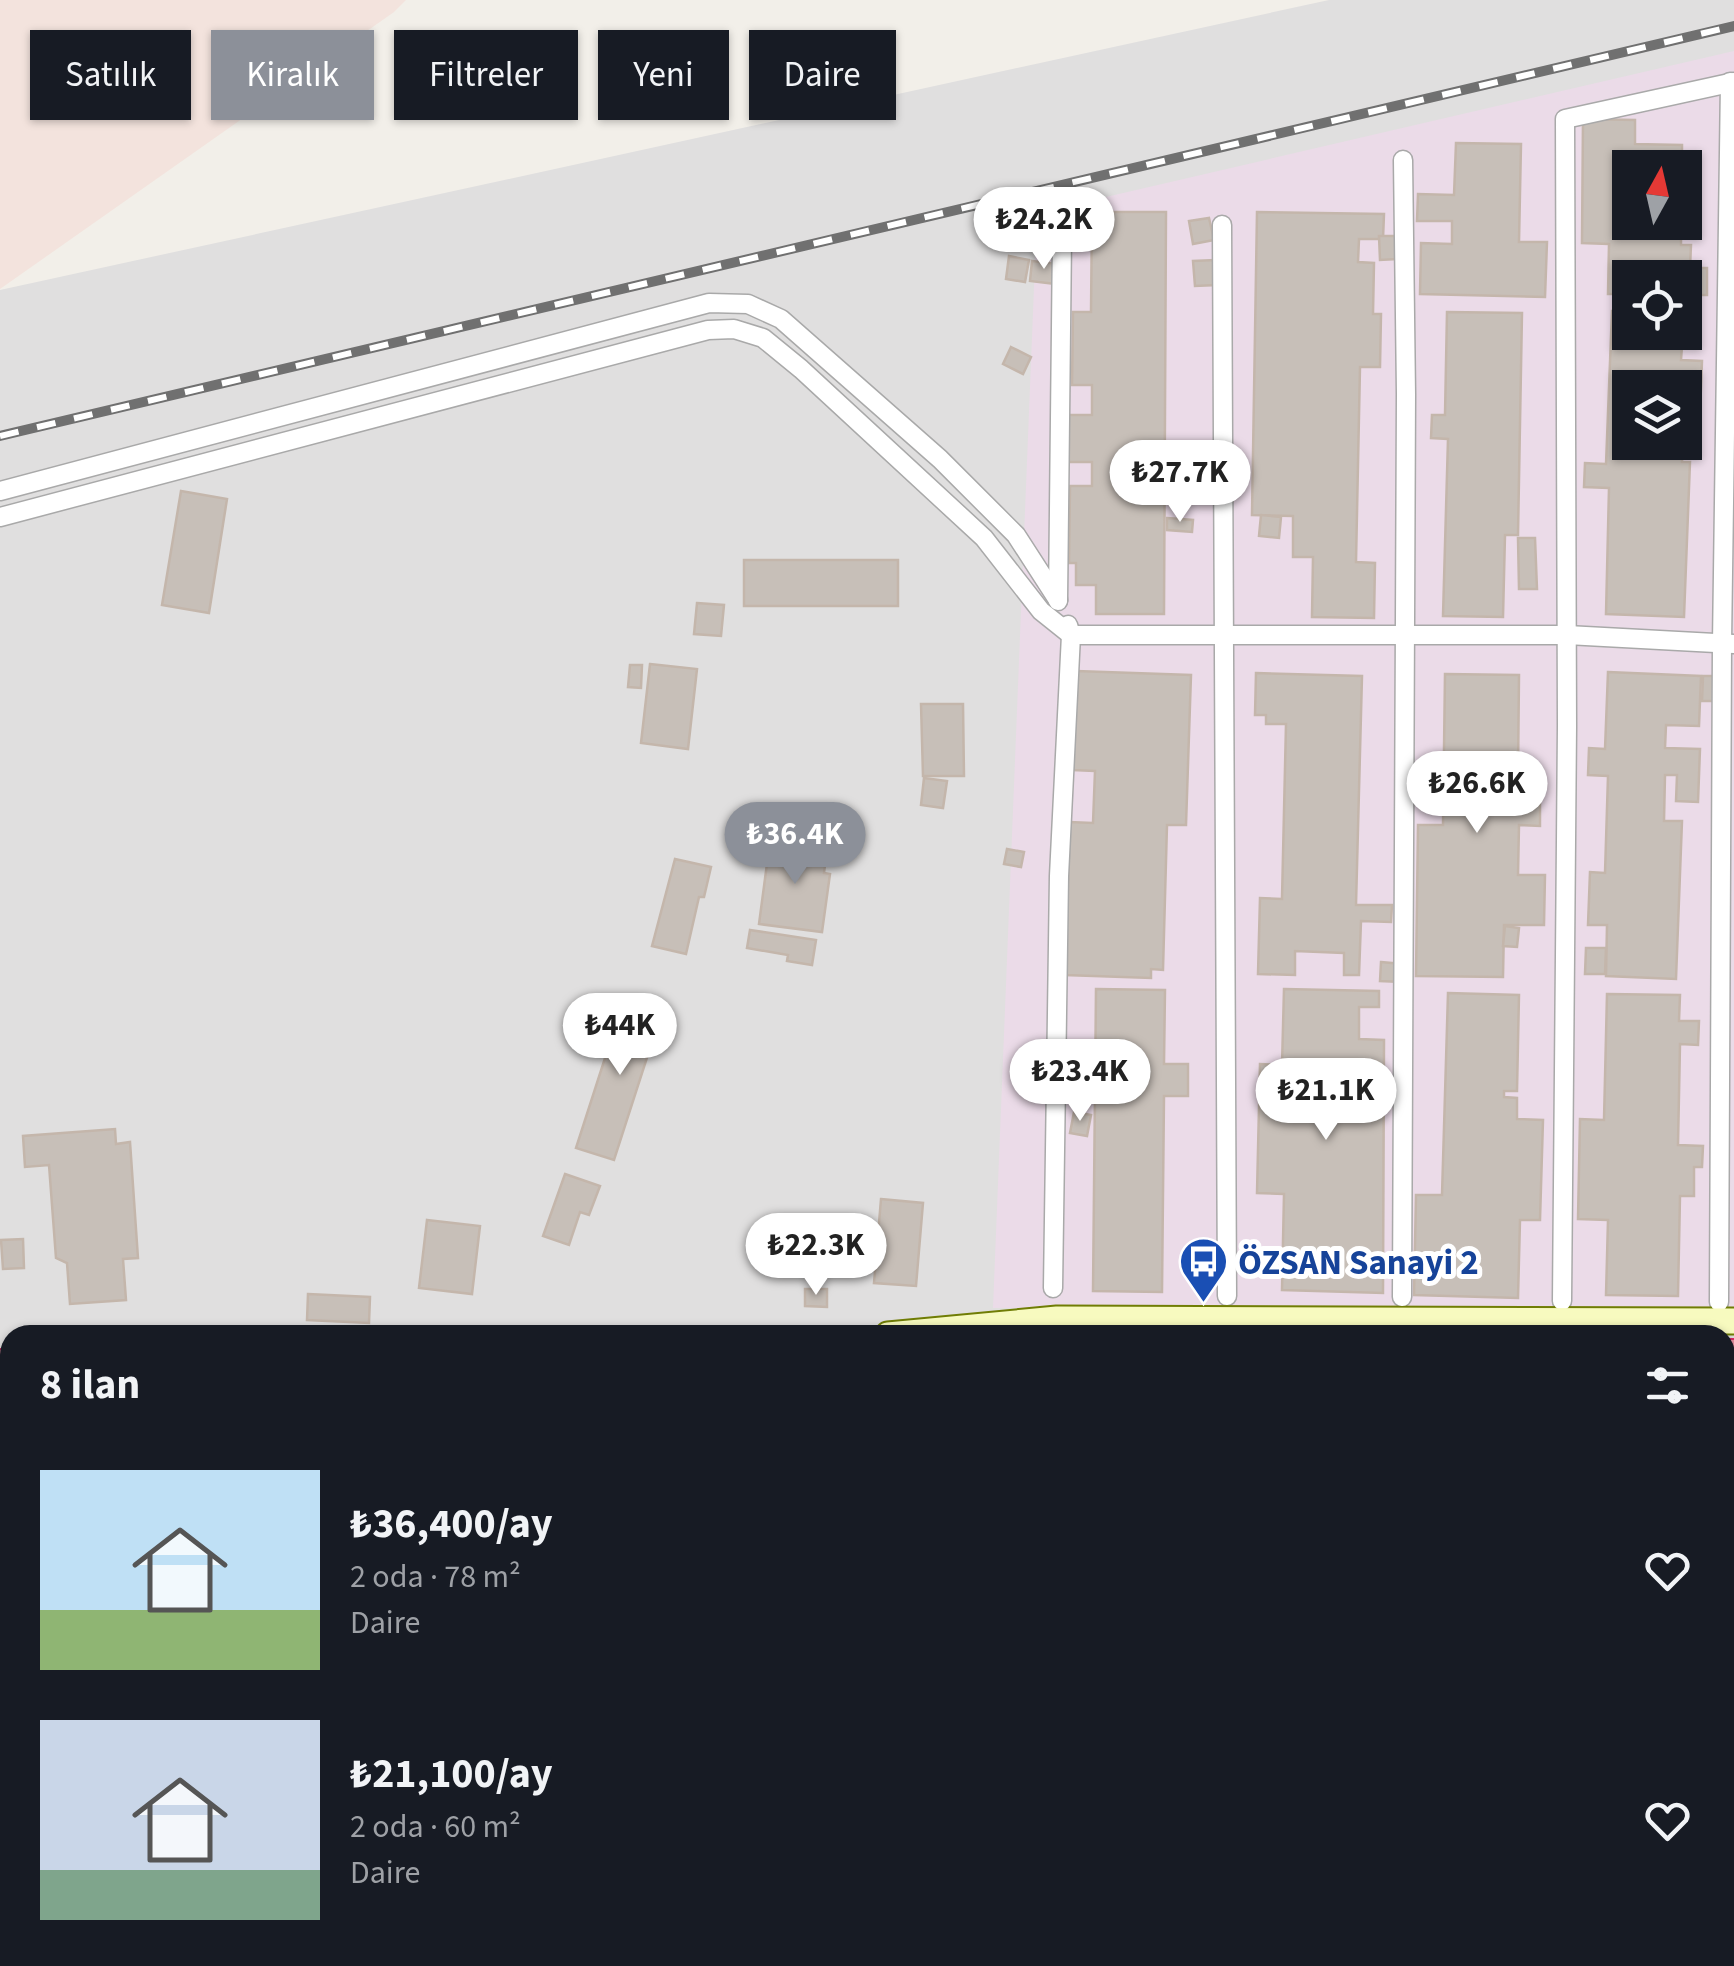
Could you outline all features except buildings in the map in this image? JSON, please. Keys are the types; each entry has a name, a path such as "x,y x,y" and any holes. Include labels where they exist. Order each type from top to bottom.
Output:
{"street":[{"path":"993,1325 1056,1319 1726,1312 1732,82 1566,120 1562,1301"},
{"path":"1402,1297 1406,636 1403,160"},
{"path":"1222,225 1227,1296"},
{"path":"1058,600 1062,237"},
{"path":"0,491 709,304 748,304 781,318 940,458 1016,535 1058,600 1072,635 1059,876 1053,1288"},
{"path":"0,517 708,330 734,329 763,338 801,369 984,538 1041,612 1072,635 1566,636 1728,643"}],"shaded area":[{"path":"0,0 406,0 368,30 211,30 211,120 240,120 0,289"},
{"path":"1329,0 1734,0 1734,1325 0,1325 0,290 779,120 896,120 896,94"},
{"path":"1734,51 1734,1311 993,1308 1037,213"}],"railway":[{"path":"0,436 1734,26"}],"place":[{"name":"ÖZSAN Sanayi 2","path":"1203,1304"}]}
